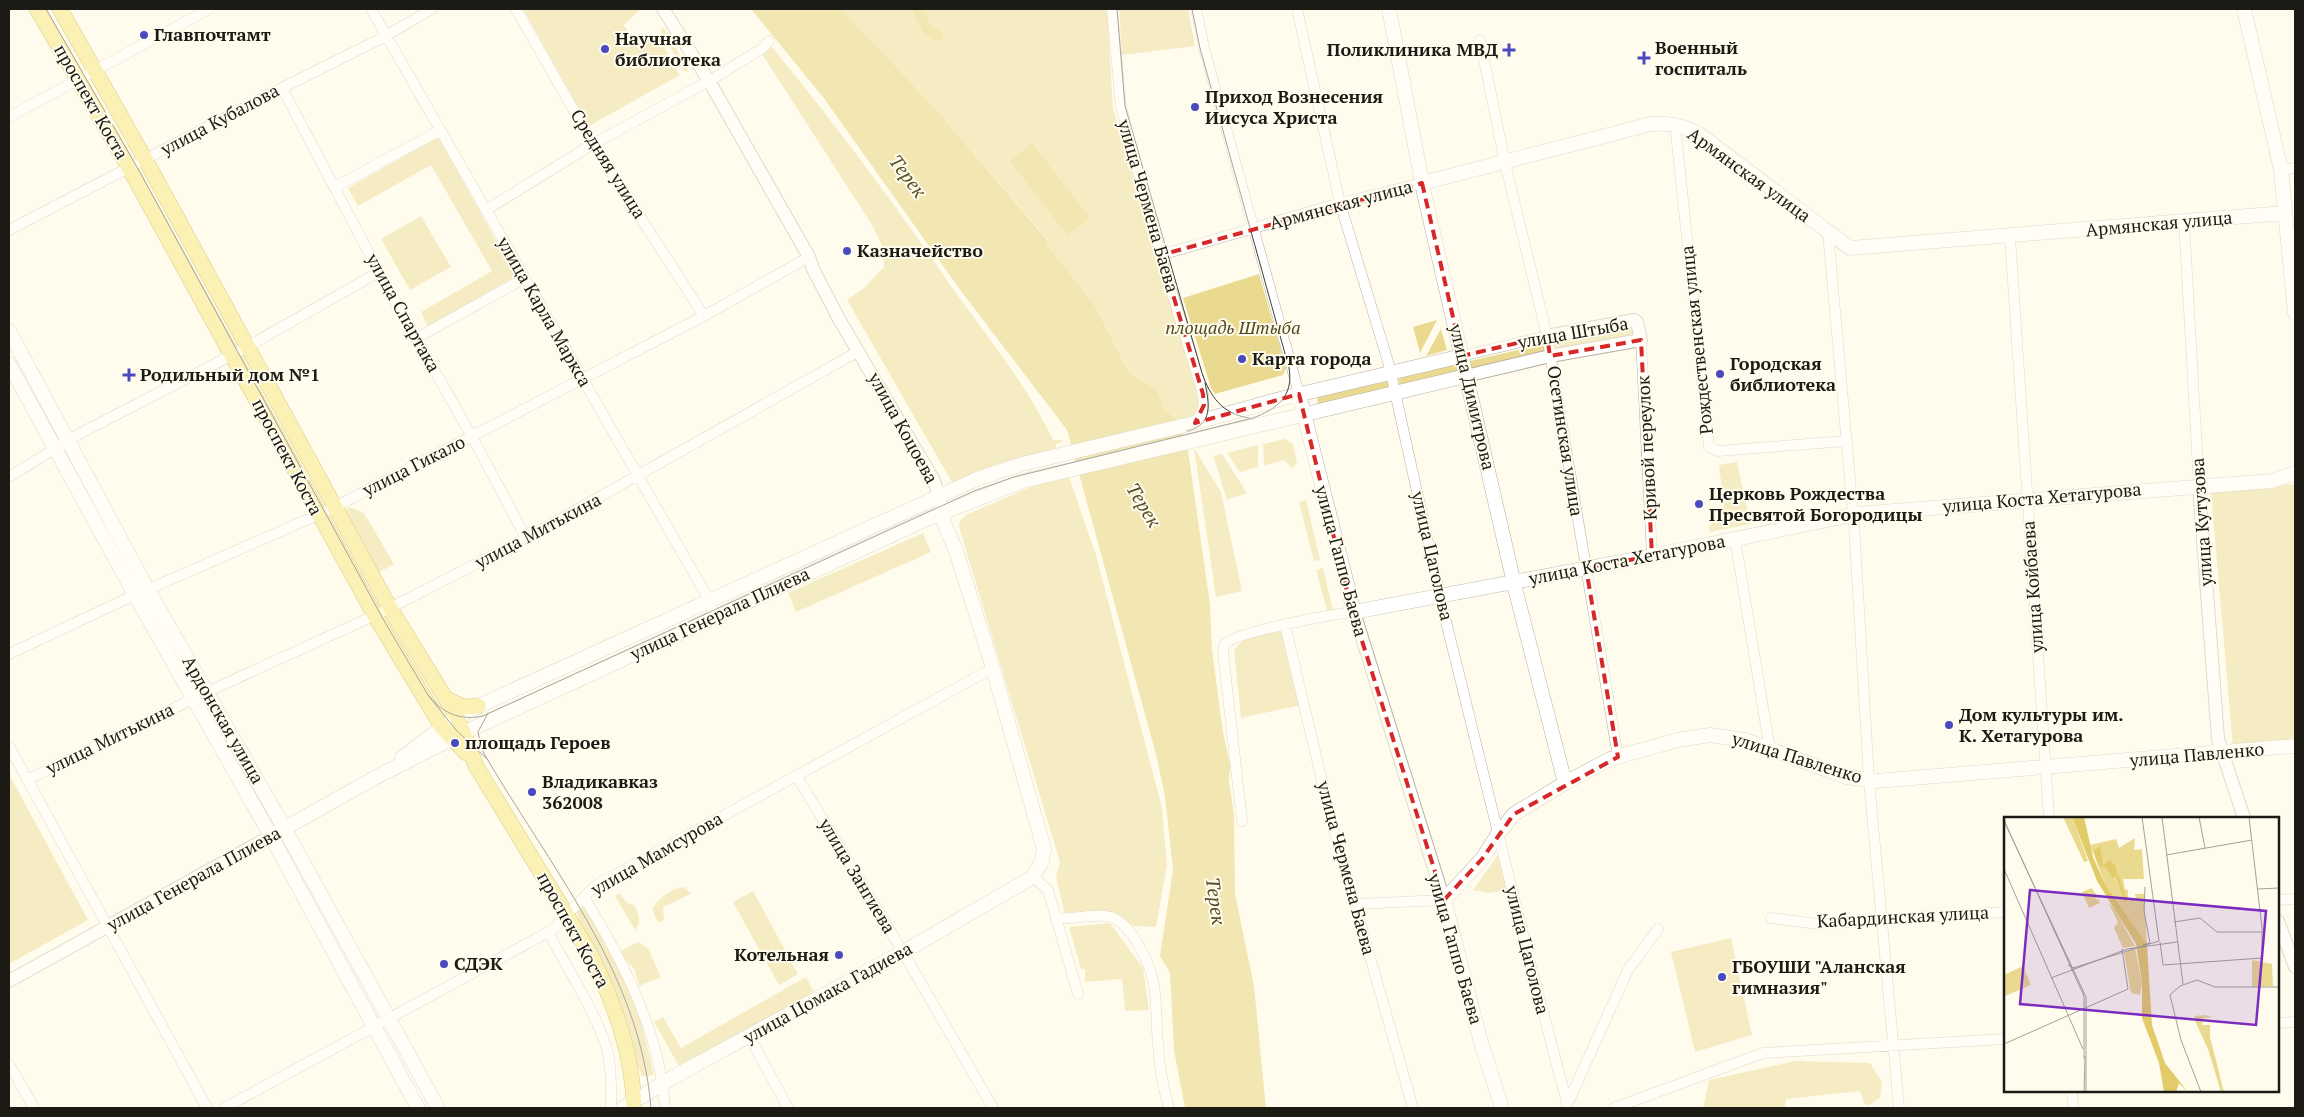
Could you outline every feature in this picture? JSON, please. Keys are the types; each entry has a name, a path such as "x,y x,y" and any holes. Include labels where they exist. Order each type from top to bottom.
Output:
{"main road":[{"name":"проспект Коста","path":"37,9 80,80 375,616 442,727 458,736"},
{"name":"проспект Коста","path":"60,9 145,159 390,608 456,717 458,736 568,914 606,986 626,1046 630,1106"},
{"name":"улица Димитрова","path":"1389,9 1422,183 1466,376 1515,583 1566,783"},
{"path":"2244,9 2288,169 2285,213 2295,313"},
{"name":"Армянская улица","path":"1422,183 1651,124 1675,124 1699,134 1850,248 2285,213"},
{"name":"Ардонская улица","path":"9,331 68,441 193,699 271,836 372,1028 418,1108"},
{"name":"улица Штыба","path":"1193,424 1299,394 1462,356"},
{"name":"Ардонская улица","path":"9,364 54,449 141,592 207,692 438,1108"},
{"name":"улица Штыба","path":"1198,439 1466,376"},
{"name":"улица Гаппо Баева","path":"1299,394 1354,612"},
{"name":"улица Генерала Плиева","path":"378,776 456,717 939,495 998,472 1193,424"},
{"name":"улица Генерала Плиева","path":"271,836 378,776 458,736 715,616 943,513 1023,481 1198,439"},
{"name":"улица Коста Хетагурова","path":"1354,612 1515,583 1853,515 2027,499 2271,481 2295,473"},
{"name":"улица Коцоева","path":"939,495 944,523 956,551 993,668 1044,849 1042,861 1033,877"},
{"path":"444,698 463,707 478,706"},
{"name":"улица Павленко","path":"1444,900 1482,859 1514,814 1566,783 1618,756 1678,740 1710,735 1745,740 1846,777 1869,780 2045,768 2295,746"},
{"name":"улица Цомака Гадиева","path":"630,1106 663,1083 903,952 1033,877"},
{"name":"улица Гаппо Баева","path":"1444,900 1486,1058 1502,1108"}],"street":[{"path":"9,117 208,9"},
{"name":"улица Карла Маркса","path":"371,9 439,131 583,378 709,602 715,616"},
{"name":"улица Кубалова","path":"9,230 386,36 432,9"},
{"name":"Средняя улица","path":"516,9 593,144 704,316"},
{"name":"улица Коцоева","path":"663,9 709,81 809,257 822,286 934,479 939,495"},
{"name":"улица Чермена Баева","path":"1112,9 1121,107 1161,255 1204,399 1201,416 1193,424"},
{"name":"улица Гаппо Баева","path":"1196,9 1204,48 1299,394"},
{"name":"улица Цаголова","path":"1297,9 1340,203 1396,392 1440,596 1566,1106"},
{"name":"Осетинская улица","path":"1480,40 1505,163 1547,336 1618,756"},
{"path":"486,210 593,144 709,81 763,48 769,41"},
{"name":"улица Спартака","path":"282,88 415,339 472,437 526,538"},
{"name":"Рождественская улица","path":"1675,124 1710,447 1718,451 1847,441"},
{"path":"335,187 439,131"},
{"name":"Армянская улица","path":"1161,255 1340,203 1422,183"},
{"name":"улица Кутузова","path":"2184,222 2218,739 2244,817"},
{"path":"1828,232 1853,515 1869,780 1899,1108"},
{"name":"улица Койбаева","path":"2010,236 2049,817"},
{"name":"улица Гикало","path":"9,654 141,592 319,515 704,316 809,257"},
{"path":"9,477 68,441 248,346 379,272"},
{"path":"415,339 525,278"},
{"name":"улица Штыба","path":"1462,356 1547,336 1634,320 1637,322 1642,340 1550,356 1466,376"},
{"name":"Кривой переулок","path":"1642,340 1652,556"},
{"name":"улица Митькина","path":"207,692 375,616 526,538 859,351"},
{"name":"улица Коста Хетагурова","path":"2271,481 2295,480"},
{"path":"1735,539 1770,750"},
{"name":"улица Гаппо Баева","path":"1354,612 1444,900"},
{"name":"улица Коста Хетагурова","path":"1242,821 1223,652 1224,645 1234,638 1285,625 1354,612"},
{"name":"улица Чермена Баева","path":"1285,625 1332,823 1413,1108"},
{"name":"улица Мамсурова","path":"224,1108 548,932 595,886 993,668"},
{"name":"улица Митькина","path":"27,780 193,699"},
{"path":"9,746 206,1108"},
{"name":"улица Зангиева","path":"796,775 903,952 991,1108"},
{"name":"улица Генерала Плиева","path":"9,981 271,836"},
{"path":"1033,877 1048,890 1058,919 1078,994"},
{"name":"проспект Коста","path":"584,897 629,978 642,1008 663,1083 665,1108"},
{"path":"2279,900 2295,899"},
{"path":"1356,904 1444,900"},
{"name":"Кабардинская улица","path":"1771,918 1818,924 2004,912"},
{"path":"1058,919 1109,916 1122,923 1135,938 1150,965 1156,984 1158,1044 1164,1090 1169,1108"},
{"path":"2279,924 2295,967"},
{"path":"1566,1106 1628,970 1658,929"},
{"path":"548,932 605,1044 610,1067 611,1108"},
{"path":"2279,1023 2295,1022"},
{"path":"749,1036 788,1108"},
{"path":"1614,1108 1636,1105 1763,1053 2004,1039"},
{"path":"9,1064 34,1108"},
{"path":"2072,1092 2073,1108"}],"highlighted area":[{"path":"1422,183 1462,356 1547,336 1550,356 1641,340 1652,556 1586,568 1618,757 1514,814 1482,859 1444,900 1350,603 1299,394 1195,423 1204,405 1203,394 1161,255"}],"green space":[{"path":"523,9 641,9 624,25 634,43 656,34 680,75 589,126"},
{"path":"841,9 1107,9 1113,108 1197,391 1199,404 1196,417 1179,421 1164,409 1157,390 1129,373 1095,306 1046,246 1048,240 935,108"},
{"path":"1119,9 1188,9 1195,46 1122,55"},
{"path":"664,28 688,69 687,72 684,71 661,32 661,29"},
{"path":"772,47 842,135 992,342 1031,399 1053,440 1063,440 1055,444 1059,452 953,484 847,300 864,288 884,267 883,248 872,225 762,54"},
{"path":"438,137 516,276 428,327 421,312 492,271 431,165 358,206 348,188"},
{"path":"421,216 451,267 410,290 381,239"},
{"name":"площадь Штыба","path":"1259,274 1286,368 1283,375 1215,394 1211,388 1183,298"},
{"path":"1437,320 1420,353 1413,327"},
{"path":"1637,327 1638,334 1552,350 1551,343"},
{"path":"1441,329 1447,350 1426,356"},
{"path":"1545,344 1547,351 1471,369 1470,361"},
{"path":"1462,363 1464,372 1400,387 1398,377"},
{"path":"1390,381 1391,388 1318,405 1317,396"},
{"path":"1285,439 1293,444 1297,463 1292,468 1284,460 1264,466 1263,444"},
{"path":"1258,445 1258,467 1240,472 1227,453"},
{"path":"1194,448 1221,492 1242,591 1216,597"},
{"path":"1222,454 1247,493 1227,500 1213,456"},
{"path":"1737,462 1750,524 1710,532 1709,526 1725,515 1719,465"},
{"path":"1068,474 1096,555 1162,808 1167,865 1156,927 1133,926 1104,912 1065,915 1056,877 1060,862 959,527 960,521 966,515 1026,489"},
{"path":"2295,484 2295,743 2233,748 2211,493"},
{"path":"1306,500 1320,560 1314,561 1299,502"},
{"path":"350,507 364,513 394,564 376,574 342,512"},
{"path":"923,533 931,552 796,612 788,593"},
{"path":"1323,568 1333,609 1327,610 1316,570"},
{"path":"1283,630 1301,705 1241,718 1234,650 1244,639"},
{"path":"9,774 88,920 9,964"},
{"path":"1502,849 1509,890 1489,893 1473,890"},
{"path":"685,887 691,894 663,907 664,920 658,923 652,909 655,905 670,892"},
{"path":"753,891 798,974 779,985 733,902"},
{"path":"619,893 627,903 634,905 637,911 639,921 635,930 615,896"},
{"path":"585,903 621,969 640,1018 654,1074 650,1076 642,1076 579,921 576,909"},
{"path":"1110,923 1143,968 1149,1010 1125,1011 1122,979 1085,982 1085,969 1081,969 1069,927"},
{"path":"1731,938 1752,1035 1695,1052 1671,952"},
{"path":"638,942 648,948 661,977 639,986 634,969 622,956 621,951"},
{"path":"806,977 814,992 680,1068 654,1022 663,1017 681,1048"},
{"path":"1796,1061 1870,1063 1882,1082 1880,1098 1869,1105 1865,1105 1860,1091 1786,1099 1785,1108 1703,1108 1709,1080"}],"water":[{"name":"Терек","path":"751,9 841,9 935,108 1048,241 1046,246 1095,306 1129,373 1157,390 1164,409 1179,421 1188,450 1210,605 1212,650 1223,732 1230,764 1229,782 1234,814 1235,894 1254,986 1266,1108 1185,1108 1174,1050 1170,973 1160,956 1173,870 1165,797 1157,758 1067,430 961,291 823,97"},
{"path":"1032,143 1090,218 1067,235 1010,161"}],"waterway":[{"path":"917,9 927,29 938,36"}],"tram line":[{"path":"46,9 141,174 383,619 428,695 456,730 488,760"},
{"path":"1117,9 1125,106 1202,373 1218,403 1231,413 1249,418"},
{"path":"428,695 440,707 452,714 466,717 483,716 974,491 1014,477 1253,418 1276,406 1286,394 1289,386 1289,368 1200,48 1192,9"},
{"path":"1187,431 1202,424 1206,418 1208,398 1205,383"},
{"path":"488,713 478,732 482,750 562,878 610,965 629,1010 643,1058 651,1108"}],"place":[{"name":"Главпочтамт","path":"144,35"},
{"name":"Научная библиотека","path":"605,49"},
{"name":"Поликлиника МВД","path":"1509,50"},
{"name":"Военный госпиталь","path":"1644,58"},
{"name":"Приход Вознесения Иисуса Христа","path":"1195,107"},
{"name":"Казначейство","path":"847,251"},
{"name":"Карта города","path":"1242,359"},
{"name":"Городская библиотека","path":"1720,374"},
{"name":"Родильный дом №1","path":"129,375"},
{"name":"Церковь Рождества Пресвятой Богородицы","path":"1699,504"},
{"name":"Дом культуры им. К. Хетагурова","path":"1949,725"},
{"name":"площадь Героев","path":"455,743"},
{"name":"Владикавказ 362008","path":"532,792"},
{"name":"Котельная","path":"839,955"},
{"name":"СДЭК","path":"444,964"},
{"name":"ГБОУШИ \"Аланская гимназия\"","path":"1722,977"}]}
